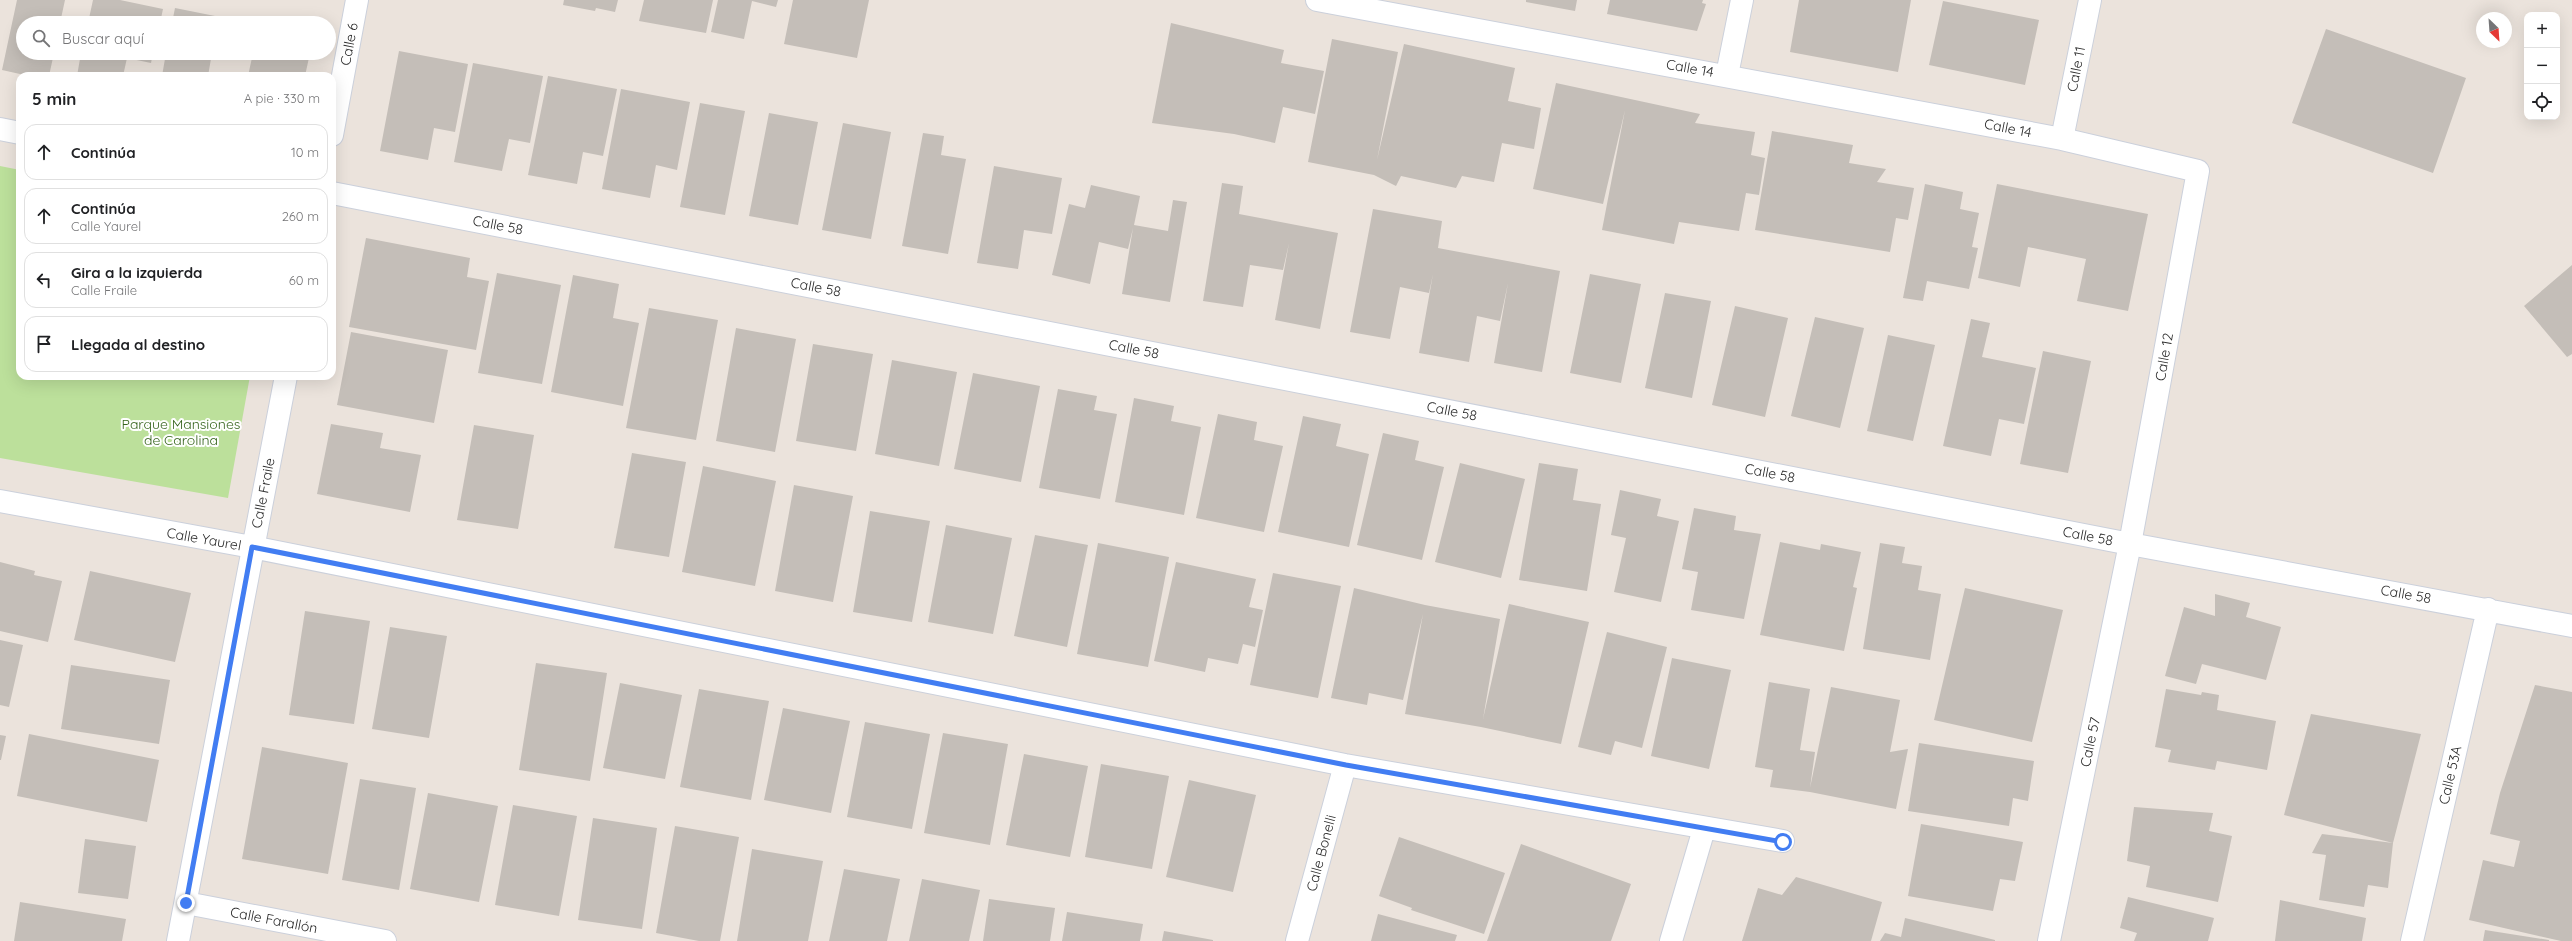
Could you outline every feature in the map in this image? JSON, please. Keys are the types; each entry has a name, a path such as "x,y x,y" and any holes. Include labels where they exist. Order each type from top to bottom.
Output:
{"street":[{"name":"Calle 6","path":"336,113 357,0"},
{"name":"Calle 14","path":"1317,0 1397,8 1727,75 2062,139 2198,171"},
{"path":"1727,75 1742,0"},
{"name":"Calle 11","path":"2062,139 2090,0"},
{"path":"0,129 16,132"},
{"name":"Calle 12","path":"2130,544 2198,171"},
{"name":"Calle 58","path":"336,194 2130,544 2488,609 2572,626"},
{"name":"Calle Fraile","path":"178,941 252,547 285,380"},
{"name":"Calle Yaurel","path":"0,500 252,547 1346,765 1783,842"},
{"name":"Calle 57","path":"2049,941 2130,544"},
{"name":"Calle 53A","path":"2412,941 2488,609"},
{"name":"Calle Bonelli","path":"1297,941 1346,765"},
{"path":"1670,941 1704,829"},
{"name":"Calle Farallón","path":"186,903 385,941"}],"green space":[{"name":"Parque Mansiones de Carolina","path":"0,166 16,169 16,380 249,380 228,498 0,458"}],"building":[{"path":"17,0 65,0 62,16 16,16 16,60 52,60 50,72 16,73 2,70"},
{"path":"93,0 120,0 163,9 162,16 90,16"},
{"path":"564,0 618,0 615,12 596,8 595,11 563,5"},
{"path":"644,0 713,0 706,33 639,21"},
{"path":"718,0 778,0 776,7 752,1 744,39 711,32"},
{"path":"793,0 869,0 857,58 784,44"},
{"path":"1526,0 1577,0 1575,11 1526,2"},
{"path":"1610,0 1703,0 1702,3 1706,4 1697,31 1607,14"},
{"path":"1799,0 1911,0 1898,72 1790,52"},
{"path":"1943,1 2039,20 2025,85 1929,65"},
{"path":"175,8 215,16 173,16"},
{"path":"1171,23 1284,50 1281,63 1324,71 1315,114 1283,107 1275,143 1234,134 1152,123"},
{"path":"2326,29 2466,78 2433,173 2292,123"},
{"path":"1332,39 1398,52 1377,160 1404,44 1515,68 1508,101 1541,108 1534,149 1502,143 1494,182 1462,176 1456,188 1401,176 1396,186 1374,175 1308,162"},
{"path":"399,51 468,64 455,132 434,128 428,160 380,151"},
{"path":"80,60 127,60 124,72 78,72"},
{"path":"137,60 152,60 151,63"},
{"path":"165,60 211,60 209,72 163,72"},
{"path":"251,60 308,60 306,72 249,72"},
{"path":"473,63 543,76 530,143 509,139 502,171 454,162"},
{"path":"548,76 617,89 603,156 583,152 577,184 528,175"},
{"path":"1556,83 1700,114 1695,123 1755,132 1751,155 1765,158 1759,195 1746,193 1739,231 1679,222 1674,244 1602,230 1625,110 1603,204 1533,189"},
{"path":"621,89 690,102 677,170 656,165 650,198 602,189"},
{"path":"700,103 745,111 725,215 680,207"},
{"path":"769,113 818,122 798,225 749,216"},
{"path":"843,123 891,132 871,239 822,230"},
{"path":"1772,131 1853,145 1849,163 1886,169 1877,182 1914,188 1908,220 1896,218 1890,252 1755,230"},
{"path":"923,133 944,136 941,155 966,159 948,254 902,246"},
{"path":"994,166 1062,178 1052,234 1024,230 1018,269 977,263"},
{"path":"1222,183 1243,186 1239,214 1338,233 1320,329 1275,320 1289,243 1283,270 1250,265 1243,307 1203,301"},
{"path":"1925,184 1963,192 1960,209 1979,213 1972,247 1978,248 1969,289 1927,281 1923,301 1903,298"},
{"path":"1997,184 2148,214 2128,311 2077,301 2086,259 2028,247 2020,287 1978,278"},
{"path":"1091,185 1140,196 1134,225 1168,231 1173,200 1187,202 1170,302 1122,294 1133,228 1128,249 1099,242 1090,284 1052,275 1069,204 1085,208"},
{"path":"1373,209 1442,221 1438,248 1560,271 1542,372 1494,363 1508,283 1500,321 1477,316 1469,362 1419,353 1433,274 1429,293 1400,287 1390,339 1350,332"},
{"path":"366,238 470,258 467,277 489,281 476,350 349,327"},
{"path":"2572,265 2572,354 2567,357 2524,306"},
{"path":"497,273 561,285 542,384 478,373"},
{"path":"1590,274 1641,284 1621,383 1570,373"},
{"path":"573,275 619,284 613,318 639,323 623,406 551,392"},
{"path":"1665,293 1711,301 1692,398 1645,388"},
{"path":"1735,306 1788,318 1765,417 1712,405"},
{"path":"649,308 718,320 696,440 626,428"},
{"path":"1815,317 1864,328 1840,428 1791,416"},
{"path":"1971,319 1990,323 1982,357 2036,368 2024,424 1999,419 1991,456 1943,446"},
{"path":"736,328 796,339 775,452 716,441"},
{"path":"351,332 448,350 434,423 337,405"},
{"path":"1888,335 1935,345 1913,441 1867,431"},
{"path":"813,344 873,354 856,451 796,441"},
{"path":"2043,351 2091,361 2068,473 2020,464"},
{"path":"892,360 957,372 939,466 875,454"},
{"path":"973,373 1040,386 1021,482 954,469"},
{"path":"1058,389 1097,396 1094,410 1117,414 1100,499 1039,488"},
{"path":"1134,398 1174,406 1171,421 1201,427 1184,515 1115,502"},
{"path":"1218,414 1257,422 1254,440 1283,446 1264,532 1196,518"},
{"path":"1303,416 1341,424 1336,446 1369,454 1349,547 1278,532"},
{"path":"331,424 383,433 380,448 421,455 410,512 317,494"},
{"path":"474,425 534,435 518,529 457,520"},
{"path":"1383,433 1419,441 1415,460 1444,467 1422,560 1357,545"},
{"path":"632,453 686,462 669,557 614,548"},
{"path":"1460,463 1525,479 1501,578 1435,562"},
{"path":"1539,463 1578,469 1573,500 1601,504 1587,591 1519,580"},
{"path":"703,466 776,481 755,586 682,572"},
{"path":"794,485 853,496 833,602 775,591"},
{"path":"1620,490 1661,499 1657,516 1679,521 1661,602 1614,592 1626,538 1611,535"},
{"path":"1694,508 1736,516 1734,530 1761,534 1744,619 1691,610 1698,572 1682,569"},
{"path":"870,511 930,521 912,622 853,612"},
{"path":"946,525 1012,538 993,634 928,622"},
{"path":"1035,535 1088,545 1067,647 1014,636"},
{"path":"1780,542 1820,550 1821,544 1861,552 1853,587 1857,588 1844,651 1760,635"},
{"path":"1098,543 1169,557 1148,667 1077,654"},
{"path":"1880,543 1905,547 1902,563 1922,566 1918,590 1941,594 1930,660 1863,649"},
{"path":"0,562 35,571 34,575 62,581 48,642 0,631"},
{"path":"1176,562 1256,579 1249,607 1263,610 1255,647 1243,644 1238,664 1208,658 1205,672 1154,661"},
{"path":"90,571 191,593 175,662 74,640"},
{"path":"1273,573 1341,586 1318,698 1250,685"},
{"path":"1354,588 1425,605 1500,619 1483,719 1509,604 1589,622 1561,744 1481,727 1405,714 1423,614 1403,700 1369,693 1367,705 1331,698"},
{"path":"1965,588 2063,610 2032,742 1934,720"},
{"path":"2215,594 2250,603 2246,617 2281,627 2266,680 2202,664 2196,684 2165,676 2184,607 2215,616"},
{"path":"305,611 370,621 354,724 289,715"},
{"path":"390,627 447,636 429,738 372,729"},
{"path":"1607,632 1667,647 1642,748 1615,741 1611,755 1578,747"},
{"path":"0,640 23,645 9,707 0,705"},
{"path":"1672,658 1731,670 1709,769 1651,756"},
{"path":"536,663 607,673 590,781 519,770"},
{"path":"71,665 170,680 159,744 61,729"},
{"path":"1769,682 1810,689 1800,750 1815,752 1810,788 1831,687 1900,700 1890,752 1908,749 1896,809 1810,792 1770,787 1773,770 1755,767"},
{"path":"620,683 682,695 665,779 603,768"},
{"path":"2535,685 2572,692 2572,941 2561,941 2469,920 2483,860 2514,867 2520,841 2490,834 2500,793"},
{"path":"699,689 769,701 751,800 680,787"},
{"path":"2166,689 2201,695 2202,692 2219,695 2217,710 2276,721 2267,770 2217,761 2215,770 2168,762 2171,750 2155,747"},
{"path":"783,708 850,721 831,813 764,800"},
{"path":"2311,714 2421,734 2393,843 2284,815"},
{"path":"865,722 930,734 912,829 847,817"},
{"path":"943,733 1008,744 990,845 924,833"},
{"path":"29,734 159,760 147,822 17,796"},
{"path":"0,735 6,736 1,760 0,760"},
{"path":"1919,743 2034,761 2028,801 2013,798 2009,826 1908,811"},
{"path":"262,747 348,763 328,874 242,859"},
{"path":"1024,754 1088,766 1070,857 1006,845"},
{"path":"1101,764 1169,776 1152,869 1085,857"},
{"path":"360,779 416,788 399,890 342,880"},
{"path":"1189,780 1256,795 1233,892 1166,877"},
{"path":"428,793 498,806 479,902 410,889"},
{"path":"513,805 577,816 559,916 495,905"},
{"path":"2134,807 2213,813 2209,831 2232,836 2218,902 2146,887 2150,866 2127,861"},
{"path":"593,818 657,828 642,929 578,920"},
{"path":"1921,824 2023,842 2015,881 2000,879 1993,911 1908,896"},
{"path":"675,826 739,837 720,941 699,941 656,933"},
{"path":"2322,834 2393,843 2388,888 2368,885 2364,907 2319,900 2326,855 2312,853"},
{"path":"1399,837 1505,873 1484,934 1411,910 1412,908 1379,896"},
{"path":"85,839 136,846 128,899 78,893"},
{"path":"1521,844 1631,884 1611,941 1487,941"},
{"path":"752,849 823,861 808,941 737,941"},
{"path":"844,869 900,879 887,941 829,941"},
{"path":"1796,877 1882,902 1871,941 1742,941 1758,888 1782,895"},
{"path":"922,879 980,890 969,941 909,941"},
{"path":"2128,897 2214,918 2208,941 2134,941 2137,933 2120,928"},
{"path":"989,899 1055,908 1050,941 983,941"},
{"path":"2280,900 2366,918 2362,941 2275,941"},
{"path":"20,902 126,919 122,941 14,941"},
{"path":"1067,912 1143,924 1140,941 1062,941"},
{"path":"1378,914 1457,935 1455,941 1371,941"},
{"path":"1905,918 1995,941 1880,941 1885,933 1901,937"},
{"path":"2485,930 2549,940 2549,941 2483,941"},
{"path":"1164,931 1213,940 1213,941 1162,941"}],"route":[{"path":"186,903 252,547 1346,765 1783,842"}]}
